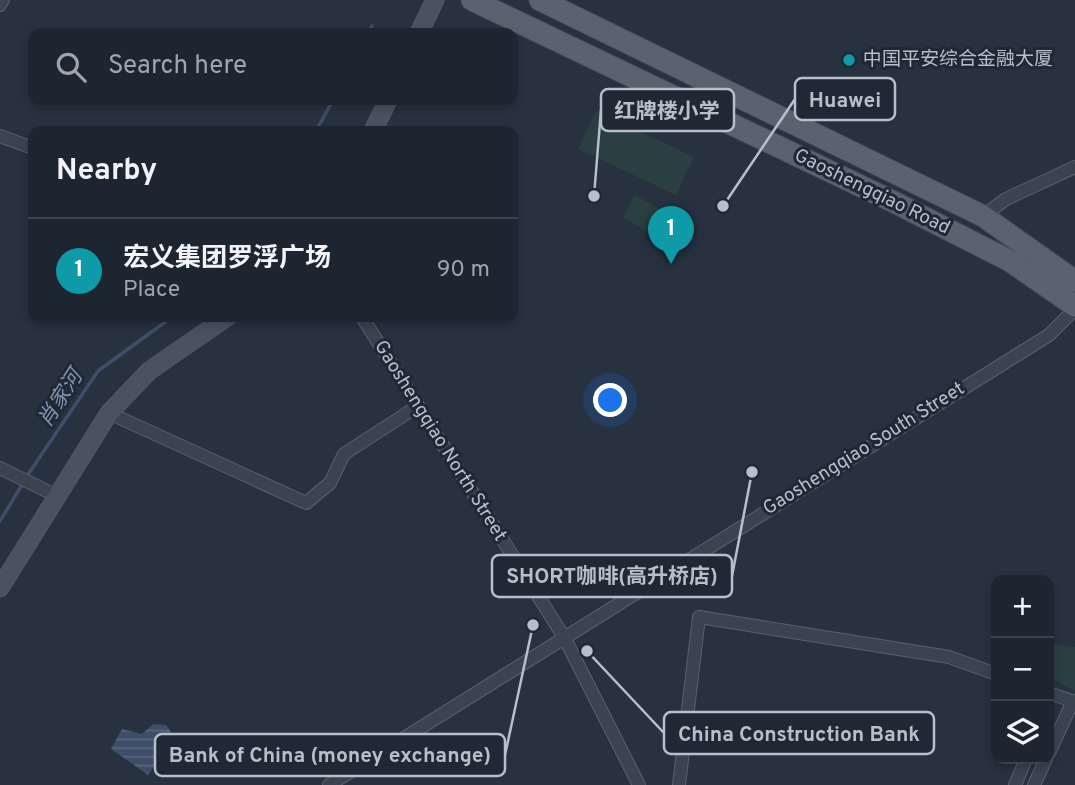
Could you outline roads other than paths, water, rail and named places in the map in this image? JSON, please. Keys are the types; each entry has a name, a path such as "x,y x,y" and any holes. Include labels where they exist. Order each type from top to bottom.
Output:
{"main road":[{"path":"421,28 435,0"},
{"name":"Gaoshengqiao Road","path":"472,0 894,202 1010,261 1075,307"},
{"name":"Gaoshengqiao Road","path":"540,0 982,216 1075,281"},
{"path":"375,126 386,105"},
{"path":"0,588 109,413 149,371 220,322"}],"street":[{"path":"0,5 3,0"},
{"path":"0,136 28,146"},
{"path":"982,216 1006,198 1075,167"},
{"name":"Gaoshengqiao South Street","path":"329,785 1049,335 1075,307"},
{"name":"Gaoshengqiao North Street","path":"365,322 564,637 639,785"},
{"path":"109,413 306,503 330,483 344,454 418,406"},
{"path":"0,468 57,496"},
{"path":"679,785 699,617 949,657 991,672"},
{"path":"1054,699 1074,702 1054,743"},
{"path":"1015,785 1024,764"},
{"path":"1034,785 1044,764"}],"water":[{"path":"153,724 166,725 175,737 148,775 111,749 122,729 142,734"}],"waterway":[{"name":"肖家河","path":"319,126 330,105"},
{"name":"肖家河","path":"27,476 98,371 165,322"},
{"name":"肖家河","path":"0,521 23,483"}],"place":[{"name":"中国平安综合金融大厦","path":"849,60"},
{"name":"红牌楼小学","path":"594,196"},
{"name":"Huawei","path":"723,206"},
{"name":"宏义集团罗浮广场","path":"671,264"},
{"name":"SHORT咖啡(高升桥店)","path":"752,472"},
{"name":"Bank of China (money exchange)","path":"533,625"},
{"name":"China Construction Bank","path":"587,651"}]}
